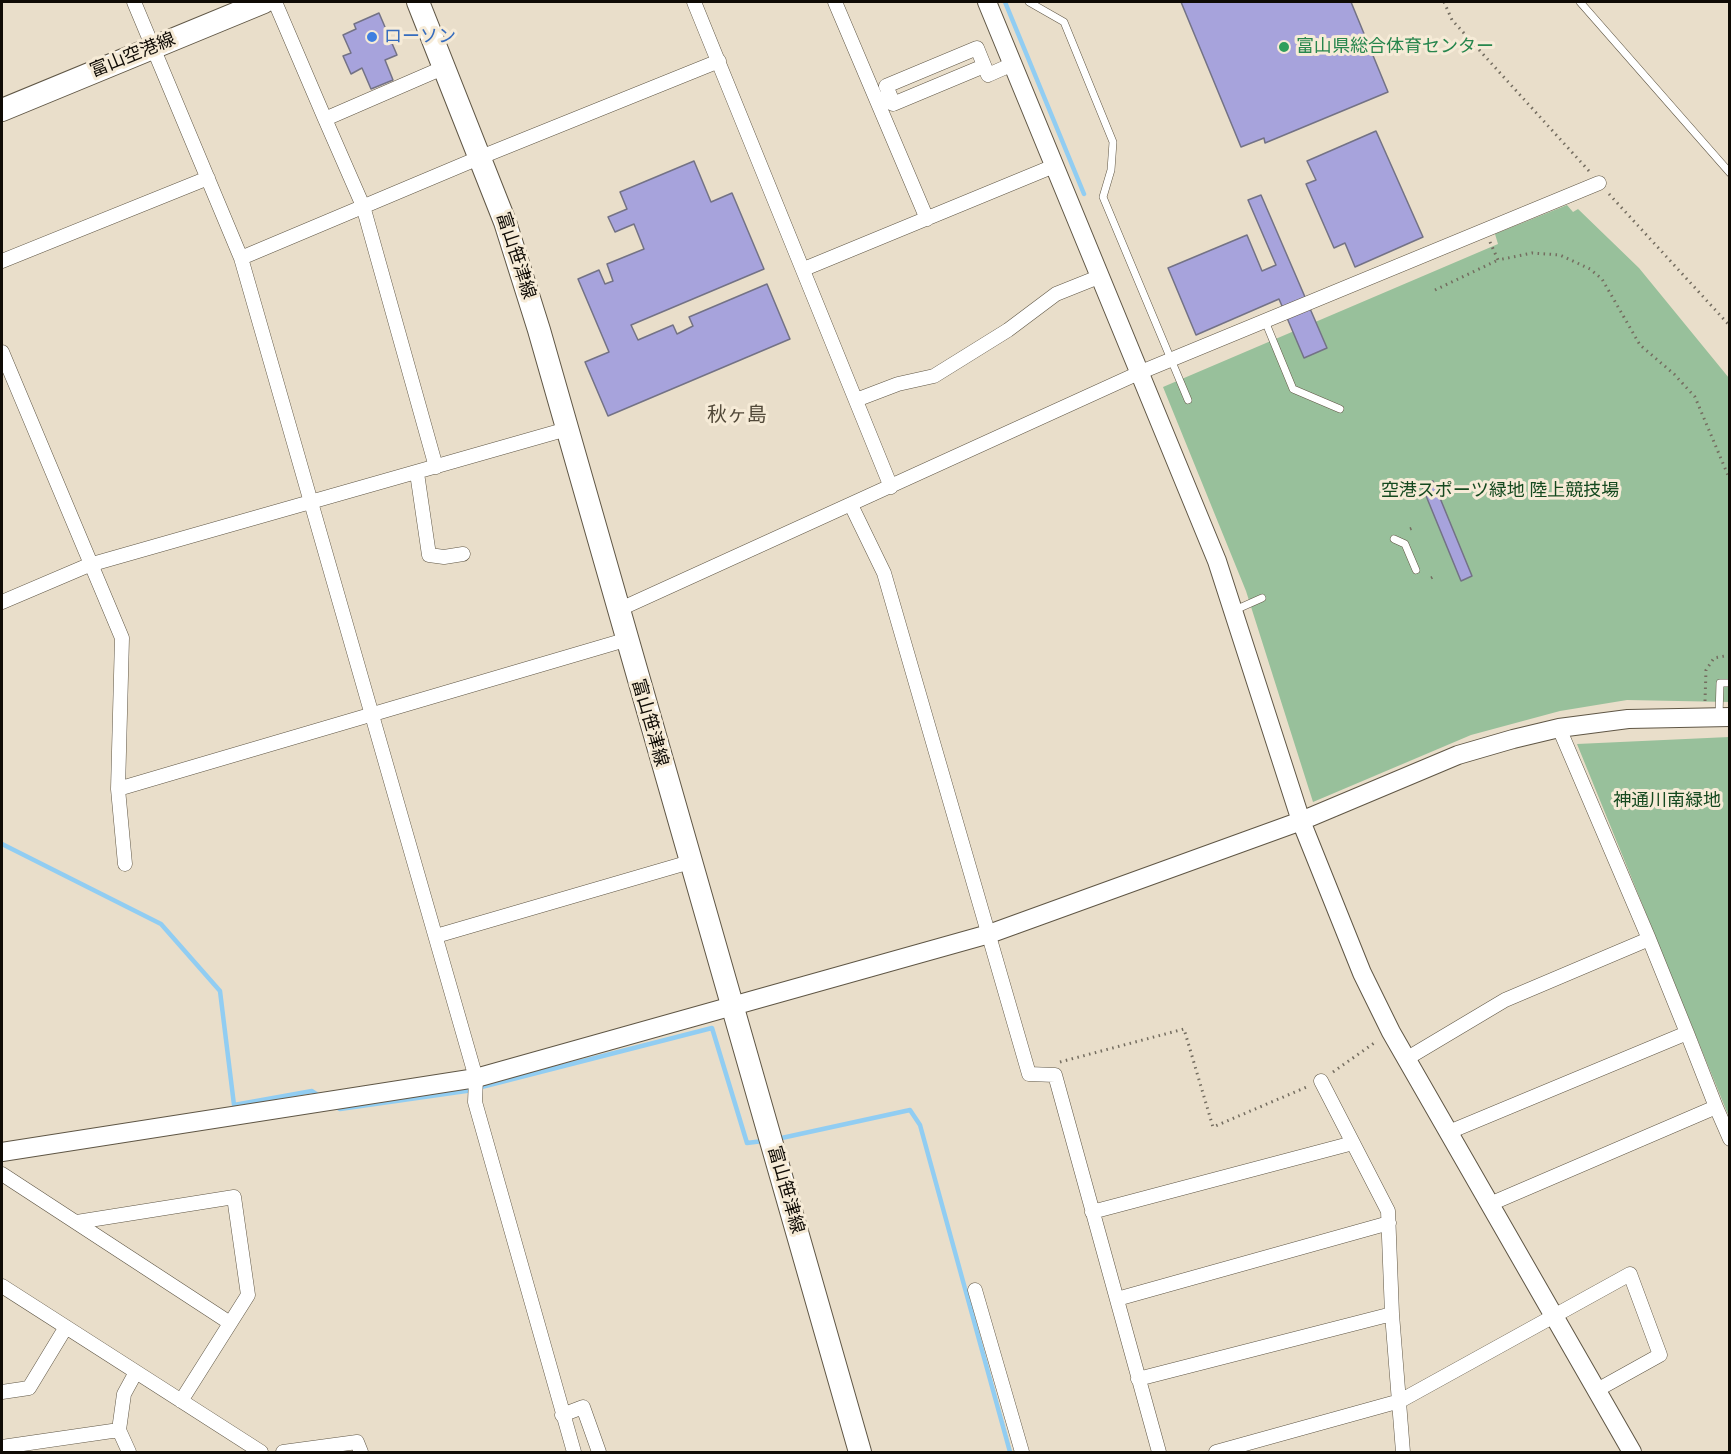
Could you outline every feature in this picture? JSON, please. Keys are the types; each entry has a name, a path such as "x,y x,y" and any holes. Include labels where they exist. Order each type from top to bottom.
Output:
{"main road":[{"name":"富山空港線","path":"2,110 264,2"},
{"name":"富山笹津線","path":"418,2 505,222 567,429 625,640 860,1452"}],"street":[{"path":"134,2 241,258 476,1078 475,1102 574,1452"},
{"path":"275,2 363,206 436,467"},
{"path":"694,2 891,487"},
{"path":"835,2 884,98 927,219"},
{"path":"987,2 1141,372 1235,610 1301,821 1362,973 1390,1032 1632,1452"},
{"path":"884,98 886,86 977,48 988,75 1013,64"},
{"path":"241,258 481,157 719,61"},
{"path":"325,119 445,67"},
{"path":"804,269 1054,166"},
{"path":"2,261 208,178"},
{"path":"618,610 1141,372 1265,321 1445,241 1599,183"},
{"path":"856,400 897,384 934,376 1008,330 1056,294 1101,276"},
{"path":"2,352 89,565 122,638 118,789 125,864"},
{"path":"2,602 89,565 567,429"},
{"path":"417,473 429,555 444,558 463,554"},
{"path":"850,505 884,573 1029,1074 1055,1075 1159,1452"},
{"path":"118,789 625,640"},
{"path":"2,1152 476,1078 989,934 1301,821 1458,755 1559,728 1628,719 1724,717"},
{"path":"1559,728 1649,939 1730,1139"},
{"path":"436,936 690,862"},
{"path":"1406,1059 1505,1000 1649,939"},
{"path":"1449,1132 1687,1033"},
{"path":"1321,1081 1388,1212 1392,1314 1403,1452"},
{"path":"1490,1204 1716,1107"},
{"path":"1092,1212 1353,1143"},
{"path":"2,1174 230,1323"},
{"path":"77,1222 234,1197 248,1295 181,1401"},
{"path":"1116,1299 1389,1223"},
{"path":"1216,1452 1251,1448 1400,1401 1556,1317 1630,1274 1660,1355 1597,1390"},
{"path":"2,1286 261,1452"},
{"path":"975,1290 1022,1452"},
{"path":"1138,1379 1392,1314"},
{"path":"2,1392 29,1389 66,1327"},
{"path":"129,1452 119,1430 124,1394 136,1372"},
{"path":"562,1415 583,1407 599,1452"},
{"path":"2,1447 119,1430"},
{"path":"283,1452 357,1442 361,1452"}],"lane":[{"path":"1029,2 1064,22 1113,142 1111,170 1103,197 1188,400"},
{"path":"1580,2 1730,173"},
{"path":"1265,321 1293,389 1340,409"},
{"path":"1394,539 1405,544 1416,570"},
{"path":"1235,610 1262,598"},
{"path":"1724,717 1720,683 1730,683"}],"path":[{"path":"1444,2 1452,20 1730,326"},
{"path":"1481,228 1498,260"},
{"path":"1435,290 1498,260 1532,253 1560,255 1590,269 1602,279 1640,345 1674,374 1695,397 1730,480"},
{"path":"1410,529 1415,527"},
{"path":"1431,578 1435,576"},
{"path":"1055,1075 1054,1064 1184,1029 1213,1127 1321,1081 1390,1032"}],"green space":[{"name":"空港スポーツ緑地 陸上競技場","path":"1567,205 1573,212 1578,209 1639,268 1729,378 1729,702 1627,700 1560,711 1471,735 1313,802 1246,591 1163,387 1498,244 1495,234"},
{"name":"神通川南緑地","path":"1730,737 1729,1117 1577,744"}],"building":[{"name":"富山県総合体育センター","path":"1181,2 1351,2 1388,92 1265,143 1264,138 1241,147"},
{"path":"379,13 397,55 385,60 393,80 371,89 362,68 351,74 343,56 351,53 343,35 356,29 354,24"},
{"path":"1376,131 1423,237 1355,267 1345,243 1334,248 1306,184 1316,180 1307,161"},
{"path":"694,161 711,202 732,193 764,269 631,325 638,340 673,325 677,334 693,326 689,317 767,284 790,339 608,416 585,362 609,352 578,279 599,270 605,284 613,281 607,264 644,249 634,224 615,232 608,217 627,209 620,192"},
{"path":"1261,195 1327,348 1304,358 1279,299 1196,335 1168,268 1247,235 1262,271 1276,265 1248,200"},
{"path":"1433,481 1472,576 1461,581 1422,486"}],"waterway":[{"path":"1005,2 1084,194"},
{"path":"2,844 161,924 220,991 234,1105 312,1091 321,1097"},
{"path":"335,1106 340,1109 466,1091 712,1028 747,1143 763,1141"},
{"path":"777,1139 910,1110 920,1125 1010,1452"}],"place":[{"name":"ローソン","path":"372,37"},
{"name":"富山県総合体育センター","path":"1284,47"}],"district":[{"name":"秋ヶ島","path":"737,416"}]}
